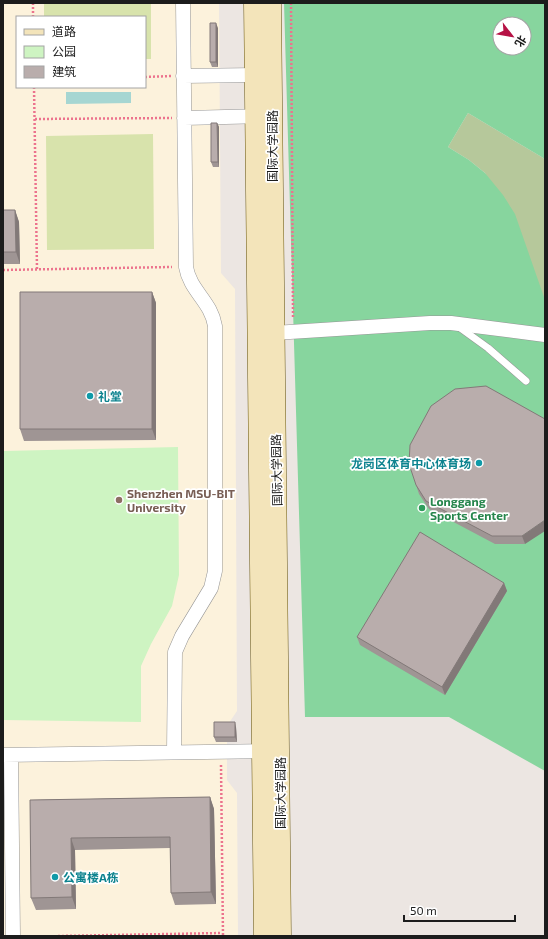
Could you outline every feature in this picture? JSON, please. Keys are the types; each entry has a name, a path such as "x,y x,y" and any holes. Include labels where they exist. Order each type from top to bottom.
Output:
{"street":[{"path":"174,752 175,652 182,636 211,588 215,571 215,326 211,311 190,282 186,267 182,3"},
{"name":"国际大学园路","path":"254,3 263,75 270,751 281,936"},
{"name":"国际大学园路","path":"263,75 271,3"},
{"path":"183,76 263,75"},
{"path":"184,118 264,116"},
{"name":"国际大学园路","path":"264,116 274,333 270,751 264,936"},
{"path":"274,333 451,323 545,335"},
{"path":"13,936 7,755 270,751"}],"lane":[{"path":"451,323 472,335 526,380"}],"path":[{"path":"33,3 33,16"},
{"path":"291,3 293,322"},
{"path":"146,77 183,76"},
{"path":"34,88 37,269"},
{"path":"35,119 184,118"},
{"path":"3,270 186,267"},
{"path":"58,936 222,935 221,751"}],"shaded area":[{"name":"Shenzhen MSU-BIT University","path":"3,3 219,3 221,273 235,289 237,711 227,726 227,780 237,793 238,936 3,936"}],"green space":[{"path":"44,3 151,3 151,59 146,59 146,16 44,16"},
{"name":"Longgang Sports Center","path":"284,3 545,3 545,159 468,113 448,147 469,160 485,173 503,195 515,214 545,300 545,771 449,717 305,717"},
{"path":"468,113 545,159 545,306 485,173 469,160 448,147"},
{"path":"153,134 154,249 47,250 46,136"},
{"path":"3,399 4,451 178,447 179,575 172,606 151,644 141,666 141,722 3,720"}],"water":[{"path":"66,92 131,92 131,103 66,104"}],"building":[{"path":"210,23 216,23 216,62 210,62"},
{"path":"211,123 217,123 218,162 211,162"},
{"path":"3,210 15,210 16,252 3,252"},
{"name":"礼堂","path":"20,292 152,292 152,429 20,429"},
{"name":"龙岗区体育中心体育场","path":"486,386 545,419 545,520 522,536 492,536 426,501 416,485 409,464 410,445 431,406 455,389"},
{"path":"420,532 504,583 442,687 357,637"},
{"path":"214,722 235,722 235,737 214,737"},
{"name":"公寓楼A栋","path":"210,797 211,892 171,893 170,837 71,838 72,897 31,898 30,800"}],"place":[{"name":"礼堂","path":"90,396"},
{"name":"龙岗区体育中心体育场","path":"479,463"},
{"name":"Shenzhen MSU-BIT University","path":"119,500"},
{"name":"Longgang Sports Center","path":"422,508"},
{"name":"公寓楼A栋","path":"55,877"}]}
